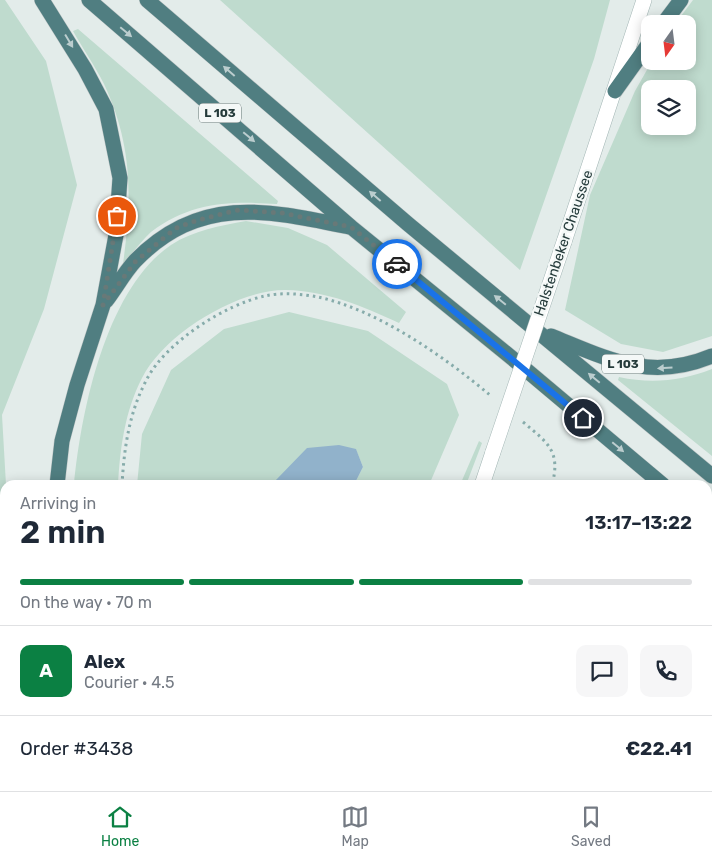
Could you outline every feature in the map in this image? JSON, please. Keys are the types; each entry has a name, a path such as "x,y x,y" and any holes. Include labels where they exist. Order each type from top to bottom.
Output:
{"highway":[{"name":"L 103","path":"42,0 85,69 106,109 120,178 116,235 103,305 77,385 62,441 58,480"},
{"name":"L 103","path":"88,0 351,227 512,358 657,480"},
{"name":"L 103","path":"147,0 408,224 712,476"},
{"path":"670,15 681,0"},
{"path":"614,91 641,54"},
{"name":"L 103","path":"103,305 135,262 176,228 198,220 238,210 282,213 351,227"},
{"name":"L 103","path":"538,330 620,364 643,368 681,367 712,356"}],"main road":[{"name":"Halstenbeker Chaussee","path":"484,480 644,0"}],"path":[{"path":"122,480 124,455 132,415 147,378 166,354 189,334 215,316 266,296 292,294 319,297 368,314 418,342 494,398"},
{"path":"522,421 552,448 557,467 553,480"}],"green space":[{"path":"0,0 5,0 46,61 77,185 44,309 2,415 6,480 0,480"},
{"path":"220,0 610,0 594,59 520,270"},
{"path":"693,0 712,0 712,336 663,352 621,344 565,310 590,195 641,80 641,135 696,135 696,80 641,80 647,70 696,70 696,15 682,15"},
{"path":"78,29 278,201 277,204 243,203 196,209 166,222 151,232 123,264 129,194 125,151 114,107 97,71 73,31"},
{"path":"246,221 288,228 327,245 406,312 399,323 358,305 330,296 286,290 246,297 225,306 204,317 167,346 142,378 127,417 118,480 75,480 83,422 91,388 101,354 114,321 129,291 148,265 171,245 198,232"},
{"path":"289,312 368,331 447,384 459,415 431,480 356,480 363,467 356,450 281,480 137,480 142,434 171,370 224,329"},
{"path":"712,369 712,456 618,380 619,377 655,381 678,379"},
{"path":"479,441 482,443 468,480 462,480"}],"water":[{"path":"339,445 356,449 363,467 356,480 276,480 307,448"}],"way so far":[{"path":"117,216 116,235 103,305 135,262 176,228 198,220 238,210 282,213 351,227 397,264"}],"route":[{"path":"397,264 583,418"}]}
